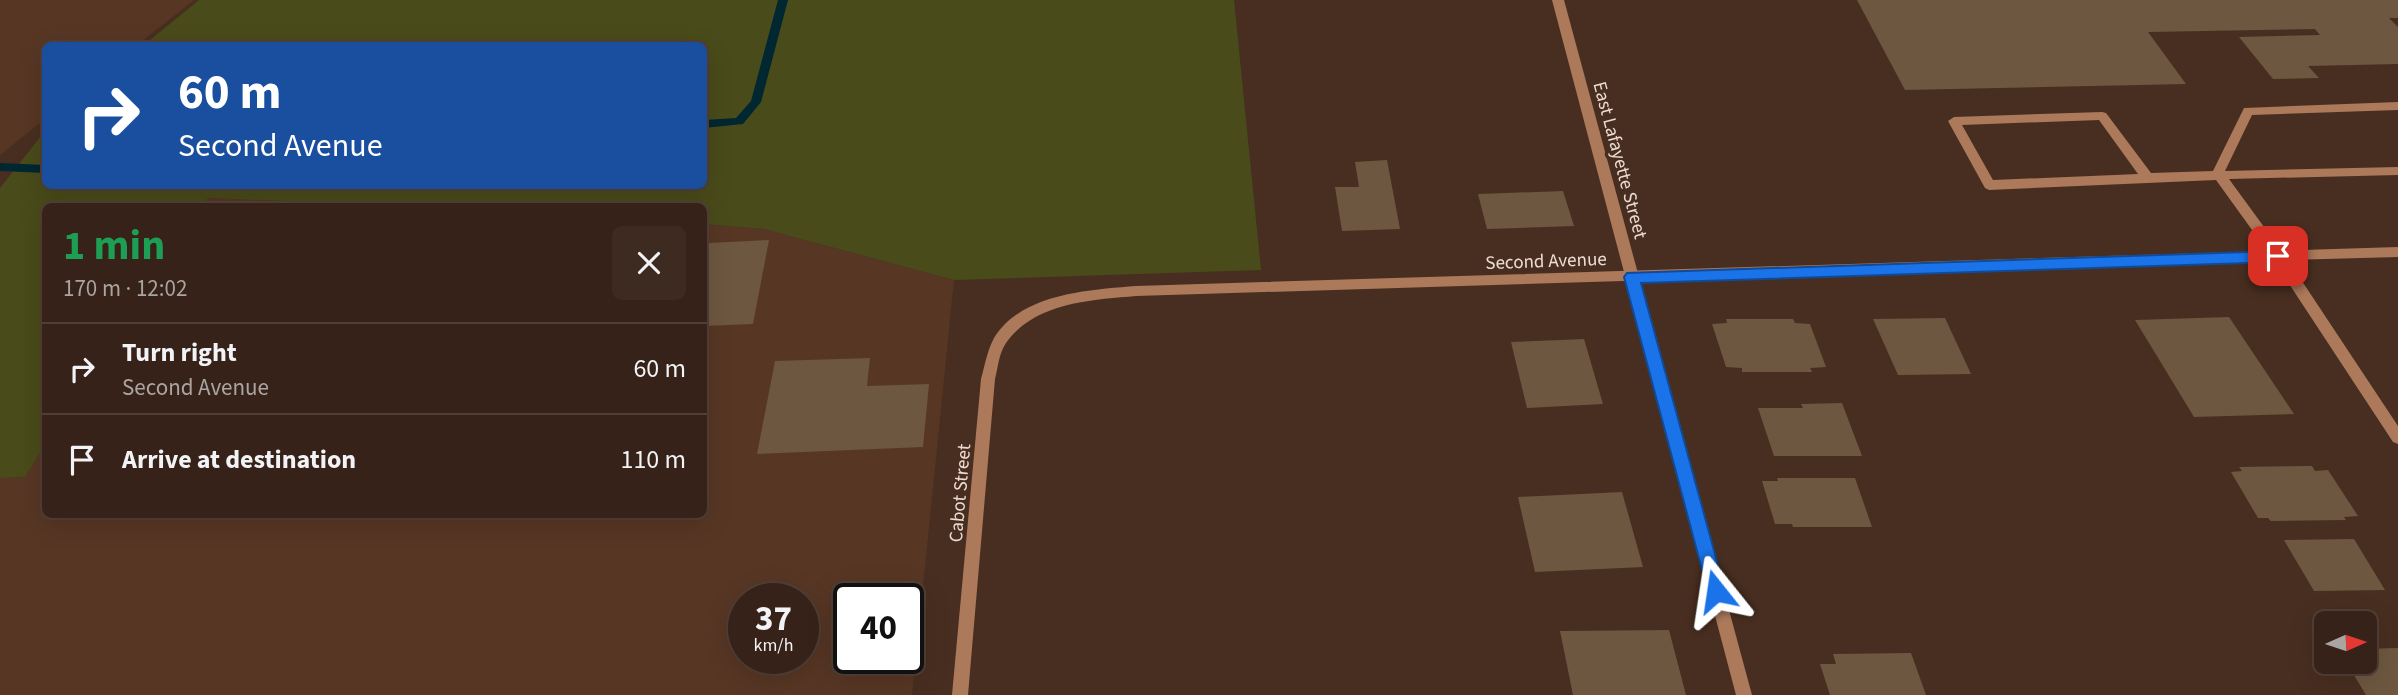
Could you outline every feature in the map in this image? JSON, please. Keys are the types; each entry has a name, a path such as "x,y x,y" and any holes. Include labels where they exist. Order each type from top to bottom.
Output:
{"street":[{"name":"East Lafayette Street","path":"1558,0 1744,695"},
{"path":"2218,173 2248,111 2398,106"},
{"path":"2147,177 2102,116 1954,121 1989,185 2147,177 2218,173 2398,172"},
{"path":"2218,173 2278,256 2398,438"},
{"name":"Second Avenue","path":"1032,311 1091,295 1136,291 2398,252"},
{"name":"Cabot Street","path":"960,695 988,379 1001,339 1032,311"}],"shaded area":[{"path":"0,0 194,0 141,42 42,42 42,121 0,155"},
{"path":"199,0 1234,0 1261,270 954,280 764,229 707,224 707,203 333,203 208,198 204,203 42,203 42,450 25,477 0,478 0,188 42,135 42,189 707,189 707,42 148,42"},
{"path":"207,198 333,203 204,203"},
{"path":"707,224 764,229 954,280 923,583 833,583 833,674 914,674 912,695 0,695 0,478 25,477 42,450 42,518 707,518"}],"building":[{"path":"1857,0 2398,0 2398,18 2389,18 2398,27 2398,64 2308,66 2319,78 2273,79 2239,37 2320,35 2315,29 2148,32 2186,84 1905,90"},
{"path":"1387,160 1400,229 1342,231 1335,187 1359,187 1355,162"},
{"path":"1563,191 1574,226 1487,229 1478,194"},
{"path":"769,240 753,324 707,326 708,243"},
{"path":"2229,317 2294,414 2194,417 2135,320"},
{"path":"1945,318 1971,374 1898,375 1873,319"},
{"path":"1726,319 1793,319 1795,323 1810,324 1826,367 1810,368 1812,372 1742,372 1742,368 1726,367 1712,324 1727,323"},
{"path":"1584,339 1603,404 1527,408 1511,342"},
{"path":"870,358 867,386 929,384 923,447 757,454 775,361"},
{"path":"1842,403 1862,456 1774,456 1758,408 1803,408 1801,404"},
{"path":"2312,466 2315,471 2328,470 2358,516 2344,517 2346,520 2271,521 2268,518 2258,518 2231,472 2242,471 2239,467"},
{"path":"1777,478 1855,478 1872,527 1793,527 1792,524 1775,524 1762,481 1778,481"},
{"path":"1622,492 1643,567 1535,572 1518,497"},
{"path":"2354,539 2385,590 2314,591 2284,540"},
{"path":"1669,630 1686,695 1573,695 1560,631"},
{"path":"2398,648 2398,695 2366,695 2353,674 2377,674 2377,649"},
{"path":"1911,653 1926,695 1830,695 1820,664 1836,664 1833,654"}],"waterway":[{"path":"707,124 739,121 756,102 783,0"},
{"path":"0,167 42,169"}],"route":[{"path":"1716,591 1632,277 2278,256"}]}
